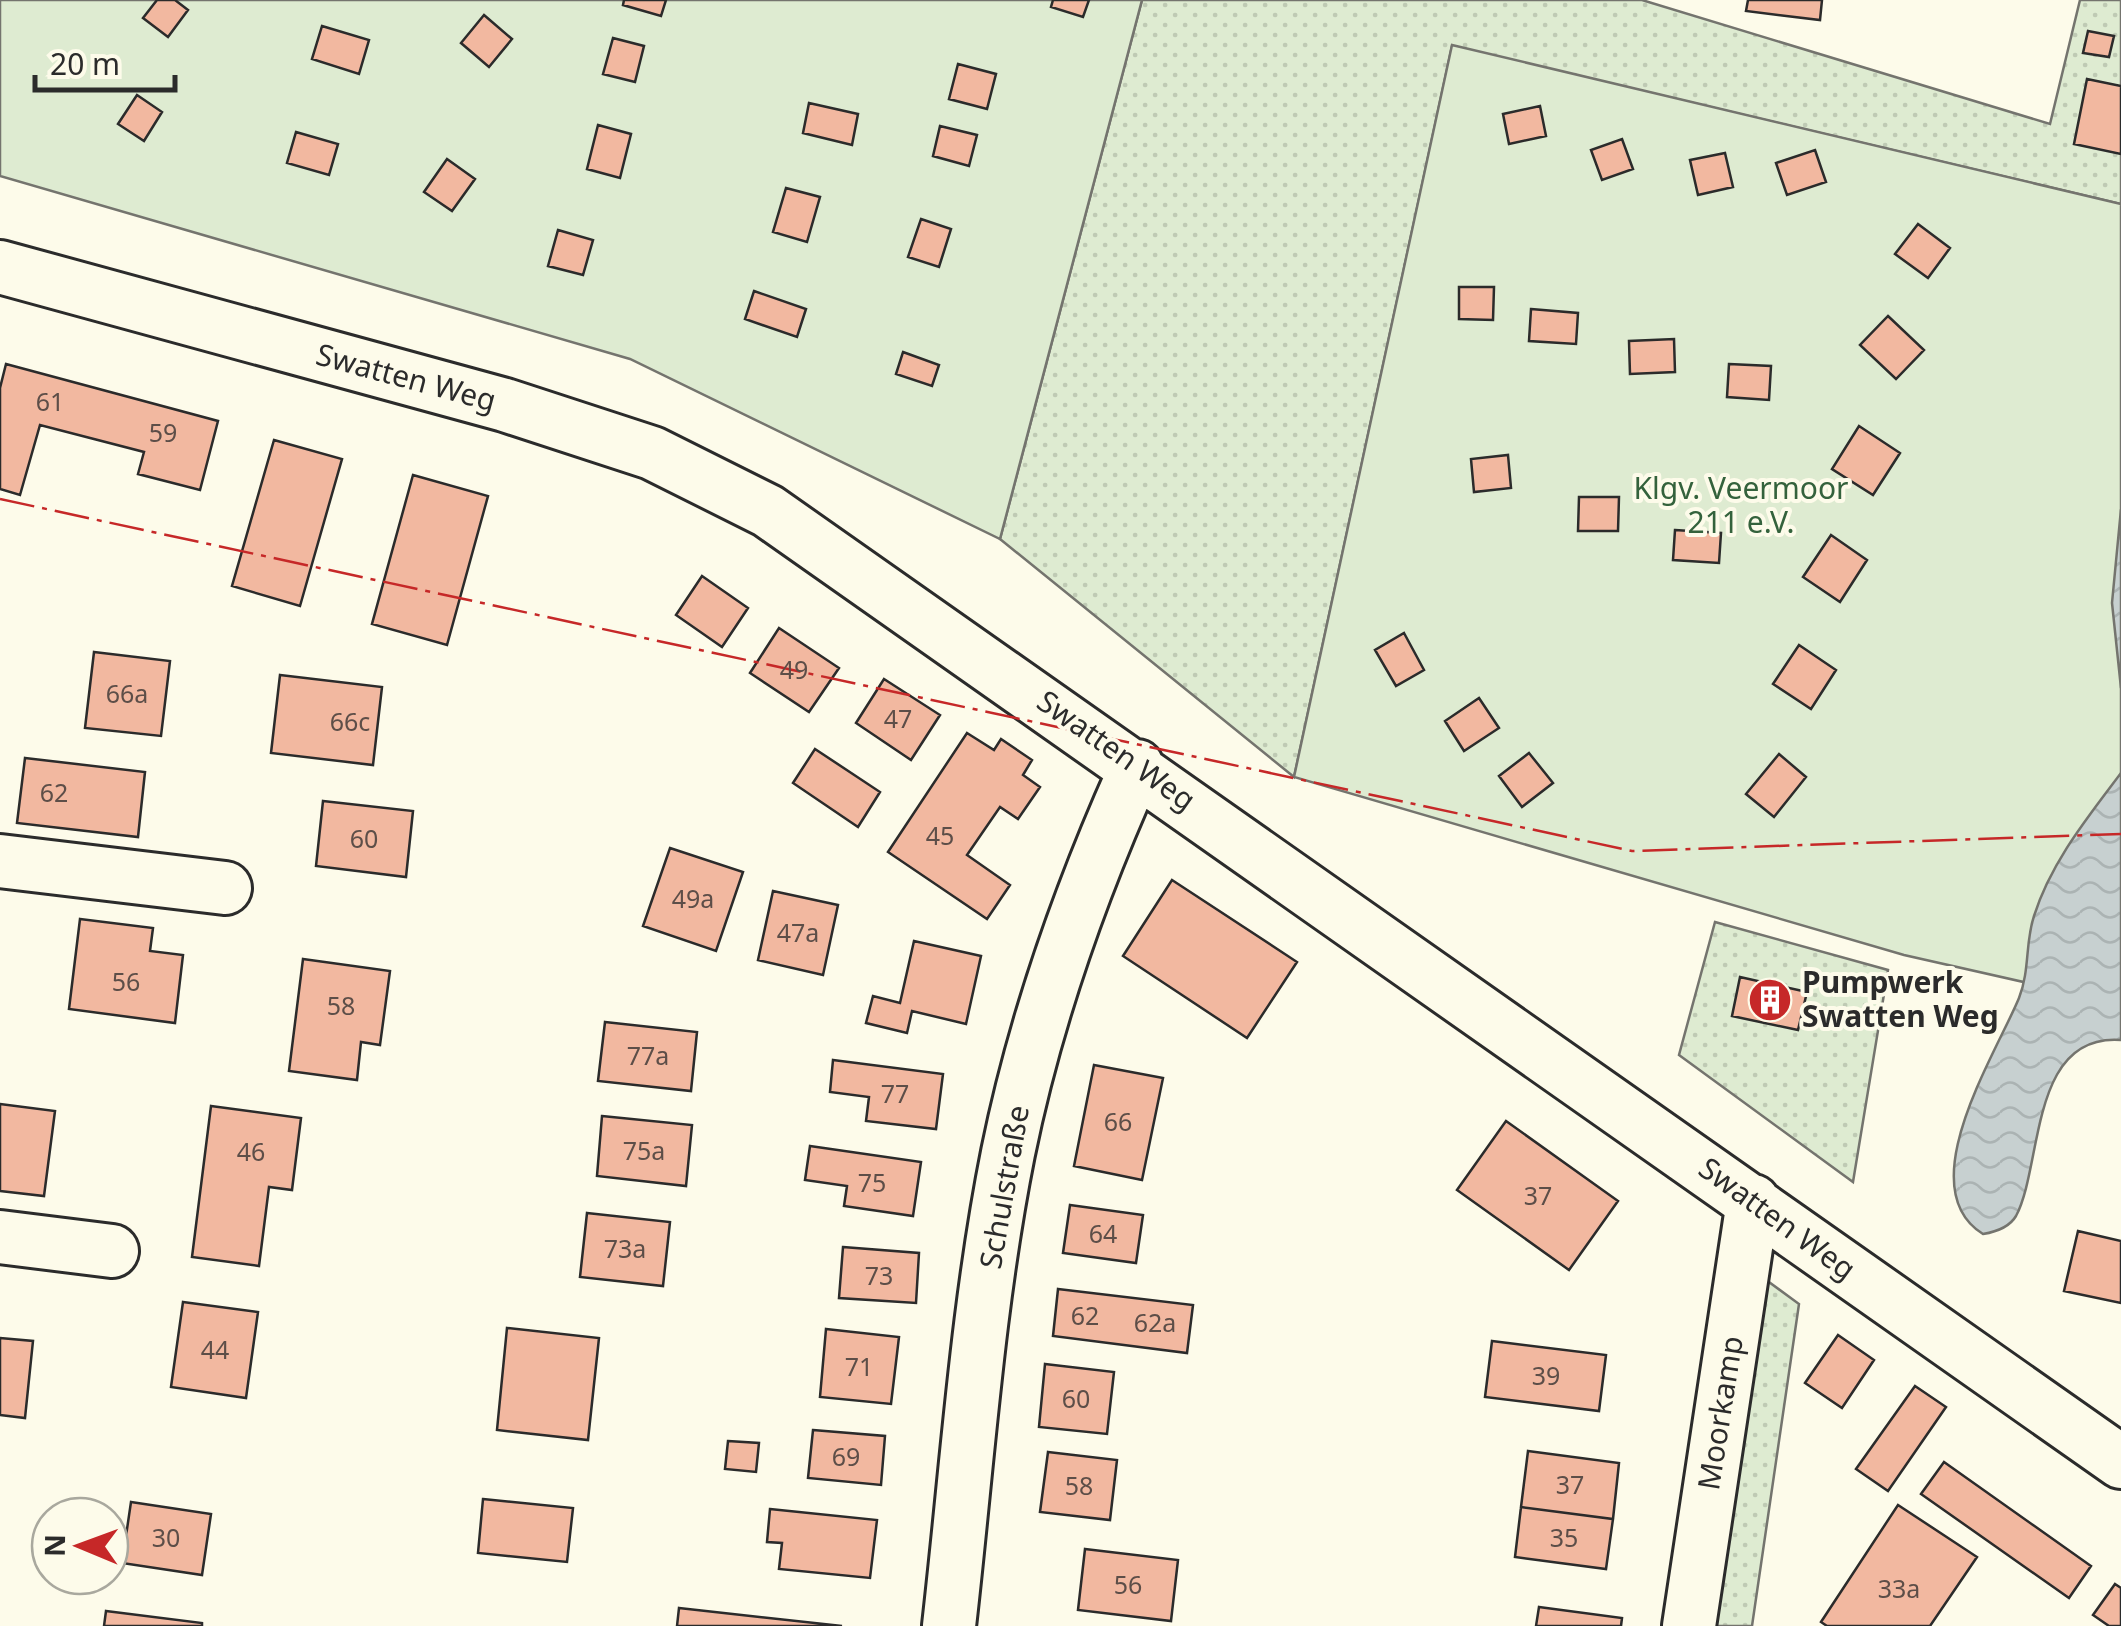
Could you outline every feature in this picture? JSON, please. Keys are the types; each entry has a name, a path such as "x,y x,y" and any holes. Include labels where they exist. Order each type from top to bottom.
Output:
{"street":[{"name":"Swatten Weg","path":"0,267 505,404 652,453 768,511 1137,766 2121,1462"},
{"name":"Schulstraße","path":"949,1626 1008,1154 1030,1060 1071,928 1137,766"},
{"path":"0,861 226,888"},
{"name":"Moorkamp","path":"1689,1626 1753,1201"},
{"path":"0,1237 112,1251"}],"green space":[{"path":"0,0 1142,0 1000,539 630,359 0,176"},
{"path":"1142,0 1642,0 2050,124 2080,0 2121,0 2121,204 1452,46 1294,777 1000,539"},
{"name":"Klgv. Veermoor 211 e.V.","path":"1452,45 2121,204 2121,1004 1904,955 1294,777"},
{"path":"1715,922 1888,970 1853,1182 1679,1055"},
{"path":"1758,1274 1799,1304 1752,1626 1706,1626"}],"water":[{"path":"2121,509 2121,688 2112,603"},
{"path":"2121,773 2121,1040 2091,1044 2070,1058 2054,1079 2016,1216 1997,1231 1983,1234 1962,1213 1954,1186 1956,1154 1965,1120 2019,998 2031,926 2041,896 2072,841"}],"building":[{"path":"157,0 175,0 188,10 168,37 143,18"},
{"path":"624,0 666,0 661,16 623,5"},
{"path":"1053,0 1089,0 1083,17 1051,7"},
{"path":"1748,0 1822,0 1820,20 1746,11"},
{"path":"484,15 512,39 489,67 461,43"},
{"path":"322,26 369,40 359,74 312,59"},
{"path":"2088,31 2114,36 2109,57 2083,53"},
{"path":"613,38 644,46 635,82 603,74"},
{"path":"958,64 996,74 987,109 949,99"},
{"path":"2087,79 2121,86 2121,154 2074,144"},
{"path":"137,95 162,112 144,141 118,124"},
{"path":"809,103 858,114 852,145 803,133"},
{"path":"1540,106 1546,136 1509,144 1503,114"},
{"path":"598,125 631,134 620,178 587,169"},
{"path":"940,126 977,135 969,166 933,156"},
{"path":"296,132 338,144 329,175 287,163"},
{"path":"1622,139 1633,169 1602,180 1591,150"},
{"path":"1815,150 1826,182 1787,195 1776,163"},
{"path":"1725,153 1733,187 1698,195 1690,160"},
{"path":"447,159 475,179 452,211 424,192"},
{"path":"786,188 820,197 807,242 773,232"},
{"path":"921,219 951,229 939,267 908,257"},
{"path":"1918,224 1950,248 1928,278 1895,254"},
{"path":"558,230 593,240 583,275 548,266"},
{"path":"1459,287 1494,287 1493,320 1459,319"},
{"path":"754,291 806,309 797,337 745,319"},
{"path":"1531,309 1578,313 1576,344 1529,341"},
{"path":"1888,316 1924,350 1896,379 1860,345"},
{"path":"1674,339 1675,372 1630,374 1629,341"},
{"path":"903,352 939,365 932,386 896,374"},
{"path":"6,364 218,421 200,490 138,474 144,452 40,425 20,495 0,489 0,388"},
{"path":"1729,364 1771,366 1769,400 1727,397"},
{"path":"1859,426 1900,453 1873,495 1832,469"},
{"path":"274,440 342,459 300,606 232,586"},
{"path":"1508,455 1511,488 1474,492 1471,459"},
{"path":"413,475 488,496 447,645 372,624"},
{"path":"1579,497 1619,497 1618,531 1578,531"},
{"path":"1675,530 1721,533 1719,563 1673,560"},
{"path":"1831,535 1867,560 1840,602 1803,577"},
{"path":"702,576 748,608 722,647 676,615"},
{"path":"779,628 839,668 809,712 750,673"},
{"path":"1404,633 1424,670 1396,686 1375,650"},
{"path":"1799,645 1836,670 1811,709 1773,684"},
{"path":"94,652 170,661 161,736 85,728"},
{"path":"280,675 382,687 373,765 271,753"},
{"path":"884,679 940,715 911,760 856,723"},
{"path":"1479,698 1499,728 1464,751 1445,721"},
{"path":"967,733 994,750 1001,739 1032,760 1023,775 1040,787 1018,819 1000,807 967,855 1010,885 987,919 888,852"},
{"path":"815,749 880,792 858,827 793,783"},
{"path":"1529,753 1553,783 1522,807 1499,776"},
{"path":"1779,754 1806,777 1774,817 1746,794"},
{"path":"25,758 145,772 138,837 17,823"},
{"path":"323,801 413,811 406,877 316,866"},
{"path":"670,848 743,872 716,951 643,926"},
{"path":"1172,880 1297,962 1247,1038 1123,956"},
{"path":"773,891 838,905 823,975 758,960"},
{"path":"80,919 153,928 150,951 183,955 175,1023 69,1009"},
{"path":"914,941 981,956 966,1024 912,1011 907,1033 866,1023 873,996 900,1003"},
{"path":"303,959 390,971 380,1045 361,1042 357,1080 289,1071"},
{"name":"Pumpwerk Swatten Weg","path":"1740,977 1807,992 1798,1030 1732,1016"},
{"path":"605,1022 697,1032 691,1091 598,1081"},
{"path":"833,1060 943,1074 936,1129 866,1121 869,1097 830,1092"},
{"path":"1094,1065 1163,1078 1142,1180 1074,1166"},
{"path":"0,1104 55,1111 44,1196 0,1191"},
{"path":"211,1106 301,1118 292,1190 269,1187 259,1266 192,1257"},
{"path":"602,1116 692,1125 686,1186 597,1176"},
{"path":"1506,1121 1618,1201 1569,1270 1457,1190"},
{"path":"810,1146 921,1162 913,1216 844,1206 847,1186 805,1180"},
{"path":"1070,1205 1143,1215 1136,1263 1063,1253"},
{"path":"587,1213 670,1222 663,1286 580,1277"},
{"path":"2078,1231 2121,1241 2121,1303 2064,1291"},
{"path":"843,1247 919,1253 916,1303 839,1298"},
{"path":"1058,1289 1193,1305 1187,1353 1053,1336"},
{"path":"183,1302 258,1312 246,1398 171,1387"},
{"path":"507,1328 599,1338 588,1440 497,1430"},
{"path":"826,1329 899,1337 891,1404 820,1397"},
{"path":"1838,1335 1874,1360 1842,1408 1805,1383"},
{"path":"0,1338 33,1341 25,1418 0,1415"},
{"path":"1492,1341 1606,1355 1599,1411 1485,1397"},
{"path":"1045,1364 1114,1372 1107,1434 1039,1427"},
{"path":"1915,1386 1946,1407 1888,1491 1856,1469"},
{"path":"813,1430 885,1436 881,1485 808,1478"},
{"path":"728,1441 759,1443 756,1472 725,1469"},
{"path":"1528,1451 1619,1463 1613,1519 1521,1507"},
{"path":"1048,1452 1117,1460 1110,1520 1040,1512"},
{"path":"1944,1462 2091,1566 2069,1598 1921,1494"},
{"path":"483,1499 573,1508 567,1562 478,1553"},
{"path":"131,1502 211,1514 202,1575 130,1564"},
{"path":"1898,1505 1977,1557 1930,1626 1827,1626 1821,1622"},
{"path":"1521,1507 1613,1519 1606,1569 1515,1557"},
{"path":"770,1509 877,1520 870,1578 779,1569 782,1543 767,1542"},
{"path":"1085,1549 1178,1560 1171,1621 1078,1610"},
{"path":"2115,1584 2121,1588 2121,1626 2109,1626 2093,1615"},
{"path":"1539,1607 1622,1618 1621,1626 1536,1626"},
{"path":"679,1608 842,1626 677,1626"},
{"path":"106,1611 202,1623 202,1626 104,1626"}],"power":[{"path":"0,499 1632,851 2121,834"}],"place":[{"name":"Pumpwerk Swatten Weg","path":"1770,1000"}]}
